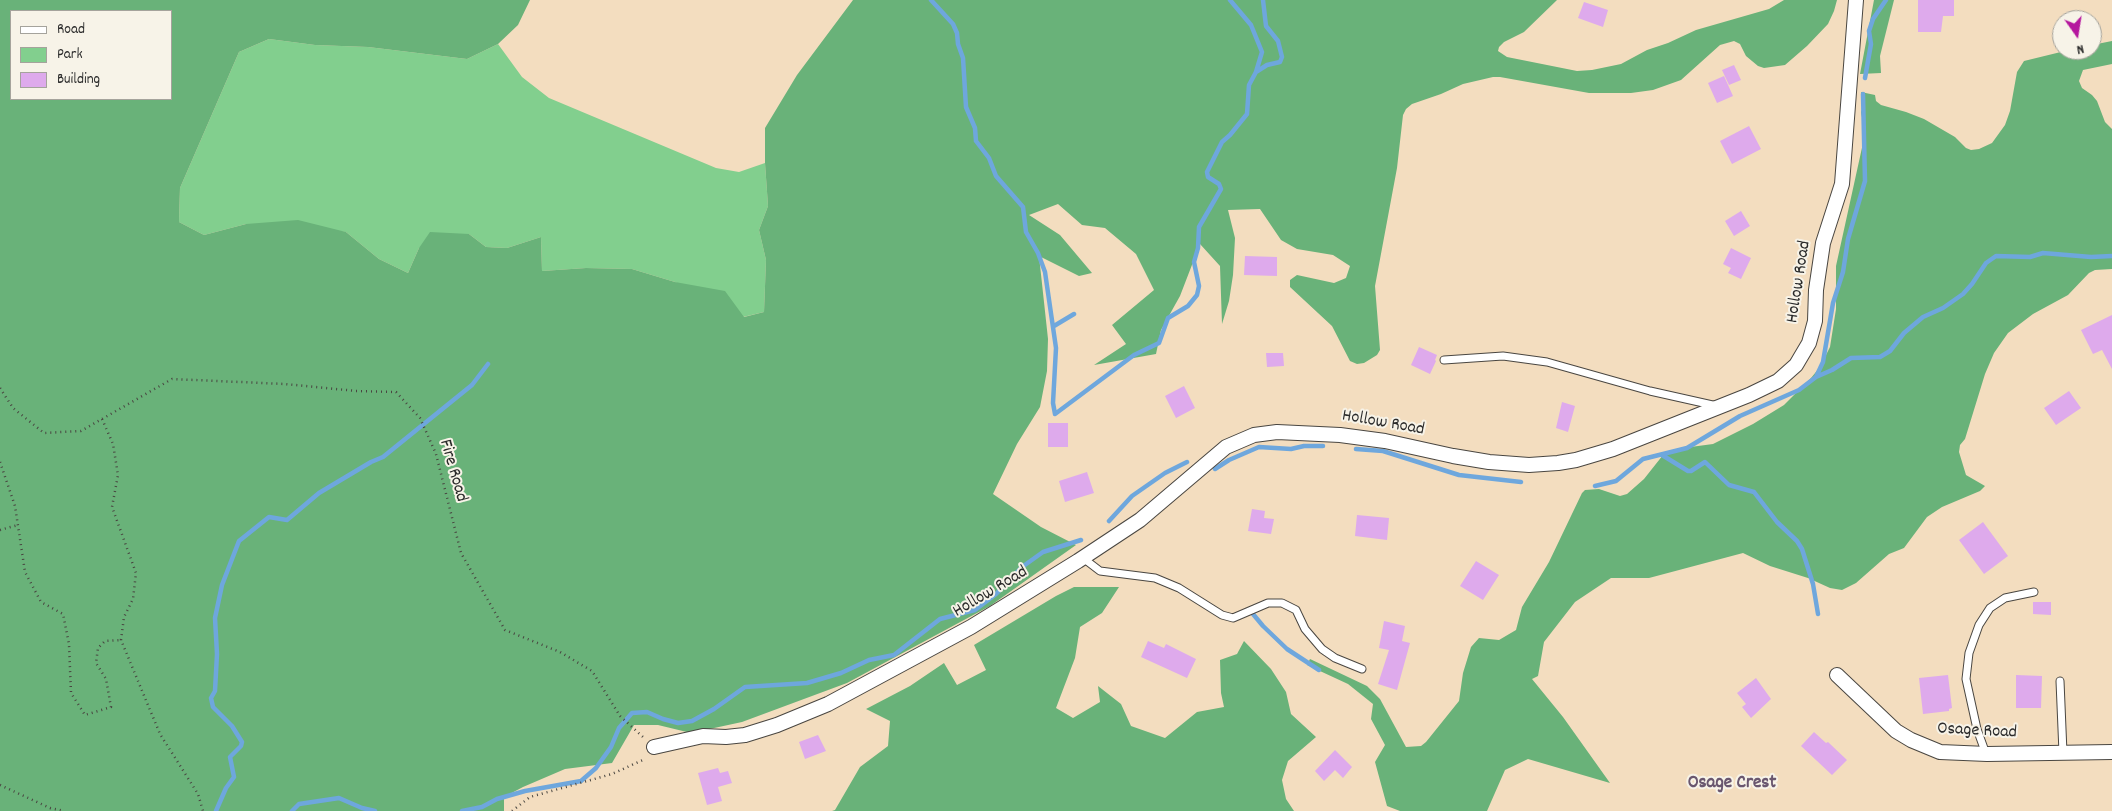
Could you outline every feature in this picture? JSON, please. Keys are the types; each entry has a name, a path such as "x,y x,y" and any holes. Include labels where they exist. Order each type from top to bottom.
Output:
{"street":[{"name":"Hollow Road","path":"654,747 703,736 726,737 745,734 777,725 828,704 971,627 1083,557 1140,520 1226,447 1254,435 1277,432 1340,435 1385,441 1480,461 1529,466 1576,460 1613,448 1720,407 1778,381 1796,365 1808,343 1815,321 1816,290 1823,243 1842,184 1856,0"},
{"name":"Osage Road","path":"1837,675 1889,725 1911,740 1940,752 1987,754 2112,752"}],"lane":[{"path":"1444,360 1503,356 1547,362 1720,407"},
{"path":"1083,557 1100,571 1155,578 1179,588 1222,615 1233,618 1268,603 1282,603 1296,610 1305,629 1322,649 1335,658 1362,669"},
{"path":"1987,754 1977,729 1966,679 1969,653 1979,625 1990,608 2006,598 2034,592"},
{"path":"2060,681 2062,753"}],"path":[{"name":"Fire Road","path":"0,388 13,408 44,433 81,431 172,379 285,384 356,391 396,392 420,418 436,454 461,553 505,630 560,652 592,671 620,716 654,747"},
{"path":"102,419 113,444 118,475 112,507 136,574 133,599 124,617 121,640 160,734 198,794 203,811"},
{"path":"0,462 15,506 25,572 40,602 62,614 69,644 71,693 85,715 111,707 106,679 96,662 98,648 105,641 121,640"},
{"path":"0,530 18,525"},
{"path":"512,811 530,797 612,774 649,757 654,747"},
{"path":"0,785 50,808 64,811"}],"green space":[{"path":"0,0 530,0 518,25 498,44 467,59 368,47 315,45 269,39 239,52 180,188 179,222 204,235 246,224 298,220 346,232 379,259 408,273 419,248 430,232 469,234 486,247 507,248 541,237 542,271 586,268 632,269 675,282 725,291 744,317 764,312 766,260 759,230 768,206 765,128 797,75 853,0 1557,0 1524,32 1504,42 1498,51 1507,57 1577,71 1621,64 1647,50 1696,30 1769,9 1784,0 1837,0 1828,24 1785,65 1764,68 1758,66 1746,56 1740,44 1734,41 1720,45 1681,80 1653,90 1631,93 1589,93 1493,77 1463,84 1412,104 1403,115 1397,168 1375,286 1380,350 1377,355 1364,363 1357,364 1350,361 1332,326 1290,287 1290,280 1297,275 1334,283 1346,278 1350,266 1333,255 1297,249 1281,240 1260,209 1228,210 1235,238 1233,275 1229,301 1222,324 1220,266 1200,244 1180,296 1161,330 1156,354 1094,365 1126,344 1112,325 1154,290 1136,254 1105,228 1082,225 1058,204 1029,215 1060,235 1092,273 1079,276 1039,256 1048,339 1047,371 1040,407 1017,444 993,494 1041,527 1076,545 990,606 847,683 742,722 691,733 658,725 634,725 612,763 565,769 523,787 504,797 504,811 0,811"},
{"path":"1874,0 1894,0 1880,56 1881,73 1860,74"},
{"path":"269,39 315,45 368,47 467,59 498,44 522,77 549,98 716,168 739,172 765,163 768,206 759,230 766,260 764,312 743,317 675,282 632,269 586,268 542,271 541,237 507,248 486,247 469,234 419,248 408,273 379,259 346,232 246,224 204,235 179,222 180,188 239,52"},
{"path":"2112,41 2112,64 2083,70 2079,81 2082,88 2097,101 2105,122 2112,129 2112,269 2095,270 2089,273 2068,295 2033,314 2008,333 1994,353 1959,452 1966,475 1985,486 1980,491 1942,507 1927,517 1904,548 1889,554 1856,583 1842,590 1830,588 1808,578 1770,566 1743,553 1649,578 1611,578 1575,602 1544,642 1538,676 1532,679 1563,717 1610,783 1528,759 1505,770 1487,811 1400,811 1387,806 1375,762 1385,745 1371,719 1373,704 1348,684 1307,665 1310,659 1367,686 1380,699 1406,747 1421,746 1459,701 1463,673 1471,647 1479,638 1499,640 1516,630 1522,607 1549,562 1585,490 1599,489 1620,496 1627,494 1644,479 1663,455 1683,448 1713,444 1753,424 1784,405 1820,367 1830,347 1836,309 1836,266 1865,134 1861,112 1863,108 1861,92 1875,95 1876,101 1881,105 1924,119 1955,137 1966,148 1971,150 1979,149 1992,143 2005,125 2010,111 2017,72 2024,61 2052,54 2052,60 2102,60 2102,43"},
{"path":"1074,587 1119,587 1102,613 1080,627 1075,658 1056,708 1073,718 1100,702 1098,686 1121,704 1131,726 1165,738 1197,712 1224,707 1221,693 1220,660 1237,654 1244,641 1271,669 1286,692 1291,714 1316,737 1288,761 1282,780 1286,799 1294,811 832,811 835,810 860,767 888,746 890,721 866,709 910,686 944,663 957,685 986,670 974,645"}],"building":[{"path":"1918,0 1954,0 1954,16 1943,16 1941,32 1918,32"},
{"path":"1584,2 1608,10 1603,27 1578,18"},
{"path":"1734,65 1741,80 1729,85 1722,70"},
{"path":"1724,76 1733,96 1717,103 1708,83"},
{"path":"1749,126 1761,149 1732,164 1720,141"},
{"path":"1741,211 1750,226 1734,236 1725,221"},
{"path":"1731,248 1751,258 1741,279 1728,273 1731,268 1723,264"},
{"path":"1245,256 1277,257 1277,276 1244,275"},
{"path":"2112,315 2112,369 2102,350 2093,354 2081,330"},
{"path":"1419,347 1437,355 1430,374 1411,365"},
{"path":"1266,353 1283,353 1284,366 1267,367"},
{"path":"1184,386 1195,408 1176,418 1165,396"},
{"path":"2069,391 2081,408 2056,425 2044,408"},
{"path":"1562,402 1575,406 1568,432 1556,428"},
{"path":"1048,423 1068,423 1068,447 1048,447"},
{"path":"1087,472 1094,493 1065,502 1059,481"},
{"path":"1252,509 1265,511 1264,518 1274,519 1271,534 1248,531"},
{"path":"1357,515 1389,518 1387,540 1355,536"},
{"path":"1983,522 2008,556 1984,574 1959,540"},
{"path":"1476,561 1499,575 1483,600 1460,586"},
{"path":"2033,602 2051,602 2051,615 2033,614"},
{"path":"1384,621 1405,626 1402,641 1410,643 1397,690 1378,684 1389,650 1379,648"},
{"path":"1148,641 1164,648 1166,644 1196,659 1187,678 1141,657"},
{"path":"1948,675 1952,708 1949,711 1923,714 1919,678"},
{"path":"2016,675 2042,676 2041,708 2016,708"},
{"path":"1756,678 1771,699 1751,718 1742,707 1746,704 1737,693"},
{"path":"1814,732 1847,760 1832,775 1801,746"},
{"path":"818,735 826,751 805,759 799,742"},
{"path":"1335,750 1352,767 1343,778 1335,770 1324,781 1315,771"},
{"path":"718,768 720,773 728,771 732,783 718,787 722,801 707,805 698,773"}],"waterway":[{"path":"931,0 953,24 957,33 958,44 963,58 966,107 975,128 976,141 989,158 996,176 1023,207 1026,232 1038,253 1045,272 1056,348 1053,403 1055,414 1134,355 1159,343 1168,318 1188,306 1197,295 1199,286 1194,262 1198,248 1199,227 1221,189 1219,184 1208,177 1207,172 1222,142 1247,114 1249,85 1256,72 1262,52 1251,25 1230,0"},
{"path":"1256,72 1267,65 1280,62 1282,57 1278,41 1266,26 1263,0"},
{"path":"1865,78 1871,44 1869,31 1873,19 1886,0"},
{"path":"1595,486 1616,481 1643,459 1687,448 1740,416 1799,390 1816,377 1823,362 1833,303 1843,272 1848,239 1865,181 1863,94"},
{"path":"1816,377 1851,358 1880,357 1890,351 1904,333 1923,317 1943,308 1963,294 1986,263 1996,256 2030,257 2043,253 2091,257 2112,256"},
{"path":"1054,326 1074,314"},
{"path":"216,811 226,788 234,777 230,757 241,746 242,742 232,726 213,707 211,698 215,691 217,654 215,618 222,585 239,541 269,517 287,520 319,493 371,462 383,457 472,385 488,364"},
{"path":"1215,469 1229,460 1259,447 1291,449 1304,446 1323,446"},
{"path":"1356,449 1383,451 1459,475 1521,482"},
{"path":"1662,455 1688,471 1705,462 1729,485 1754,492 1777,522 1797,541 1802,549 1813,584 1818,614"},
{"path":"1109,521 1132,496 1165,473 1187,462"},
{"path":"462,811 482,807 497,799 525,791 581,781 596,768 611,747 619,728 632,713 647,712 678,723 692,721 714,709 745,687 807,683 841,673 869,660 894,655 940,619 975,610 996,594 1022,567 1043,552 1081,540"},
{"path":"1253,614 1287,649 1319,670"},
{"path":"292,811 299,804 339,798 362,808 375,811"}],"district":[{"name":"Osage Crest","path":"1732,784"}]}
